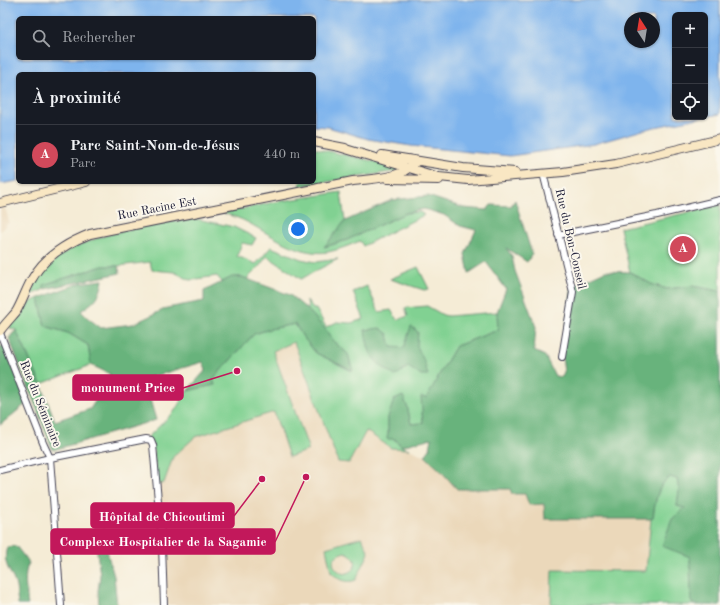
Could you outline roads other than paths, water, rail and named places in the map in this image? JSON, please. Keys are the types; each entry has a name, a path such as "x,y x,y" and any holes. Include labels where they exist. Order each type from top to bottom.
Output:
{"main road":[{"path":"340,147 439,177 461,180 563,172 616,164 720,138"},
{"path":"316,142 463,168 540,173"},
{"name":"Rue Racine Est","path":"0,332 16,311 33,277 60,248 74,240 90,234 402,173 418,161"},
{"name":"Rue Racine Est","path":"362,180 461,180"},
{"path":"0,203 78,184"}],"street":[{"name":"Rue du Bon-Conseil","path":"540,173 574,292 562,357"},
{"path":"558,235 720,200"},
{"name":"Rue du Séminaire","path":"0,332 50,458 61,605"},
{"path":"0,470 50,458 146,439 151,440 153,445 162,545 164,605"}],"water":[{"path":"0,0 720,0 720,114 708,116 708,12 672,12 672,120 689,120 650,128 594,144 510,156 411,146 368,139 328,127 316,126 316,72 16,72 16,181 0,184"}],"place":[{"name":"Parc Saint-Nom-de-Jésus","path":"683,249"},
{"name":"monument Price","path":"237,371"},
{"name":"Complexe Hospitalier de la Sagamie","path":"306,477"},
{"name":"Hôpital de Chicoutimi","path":"262,479"}]}
